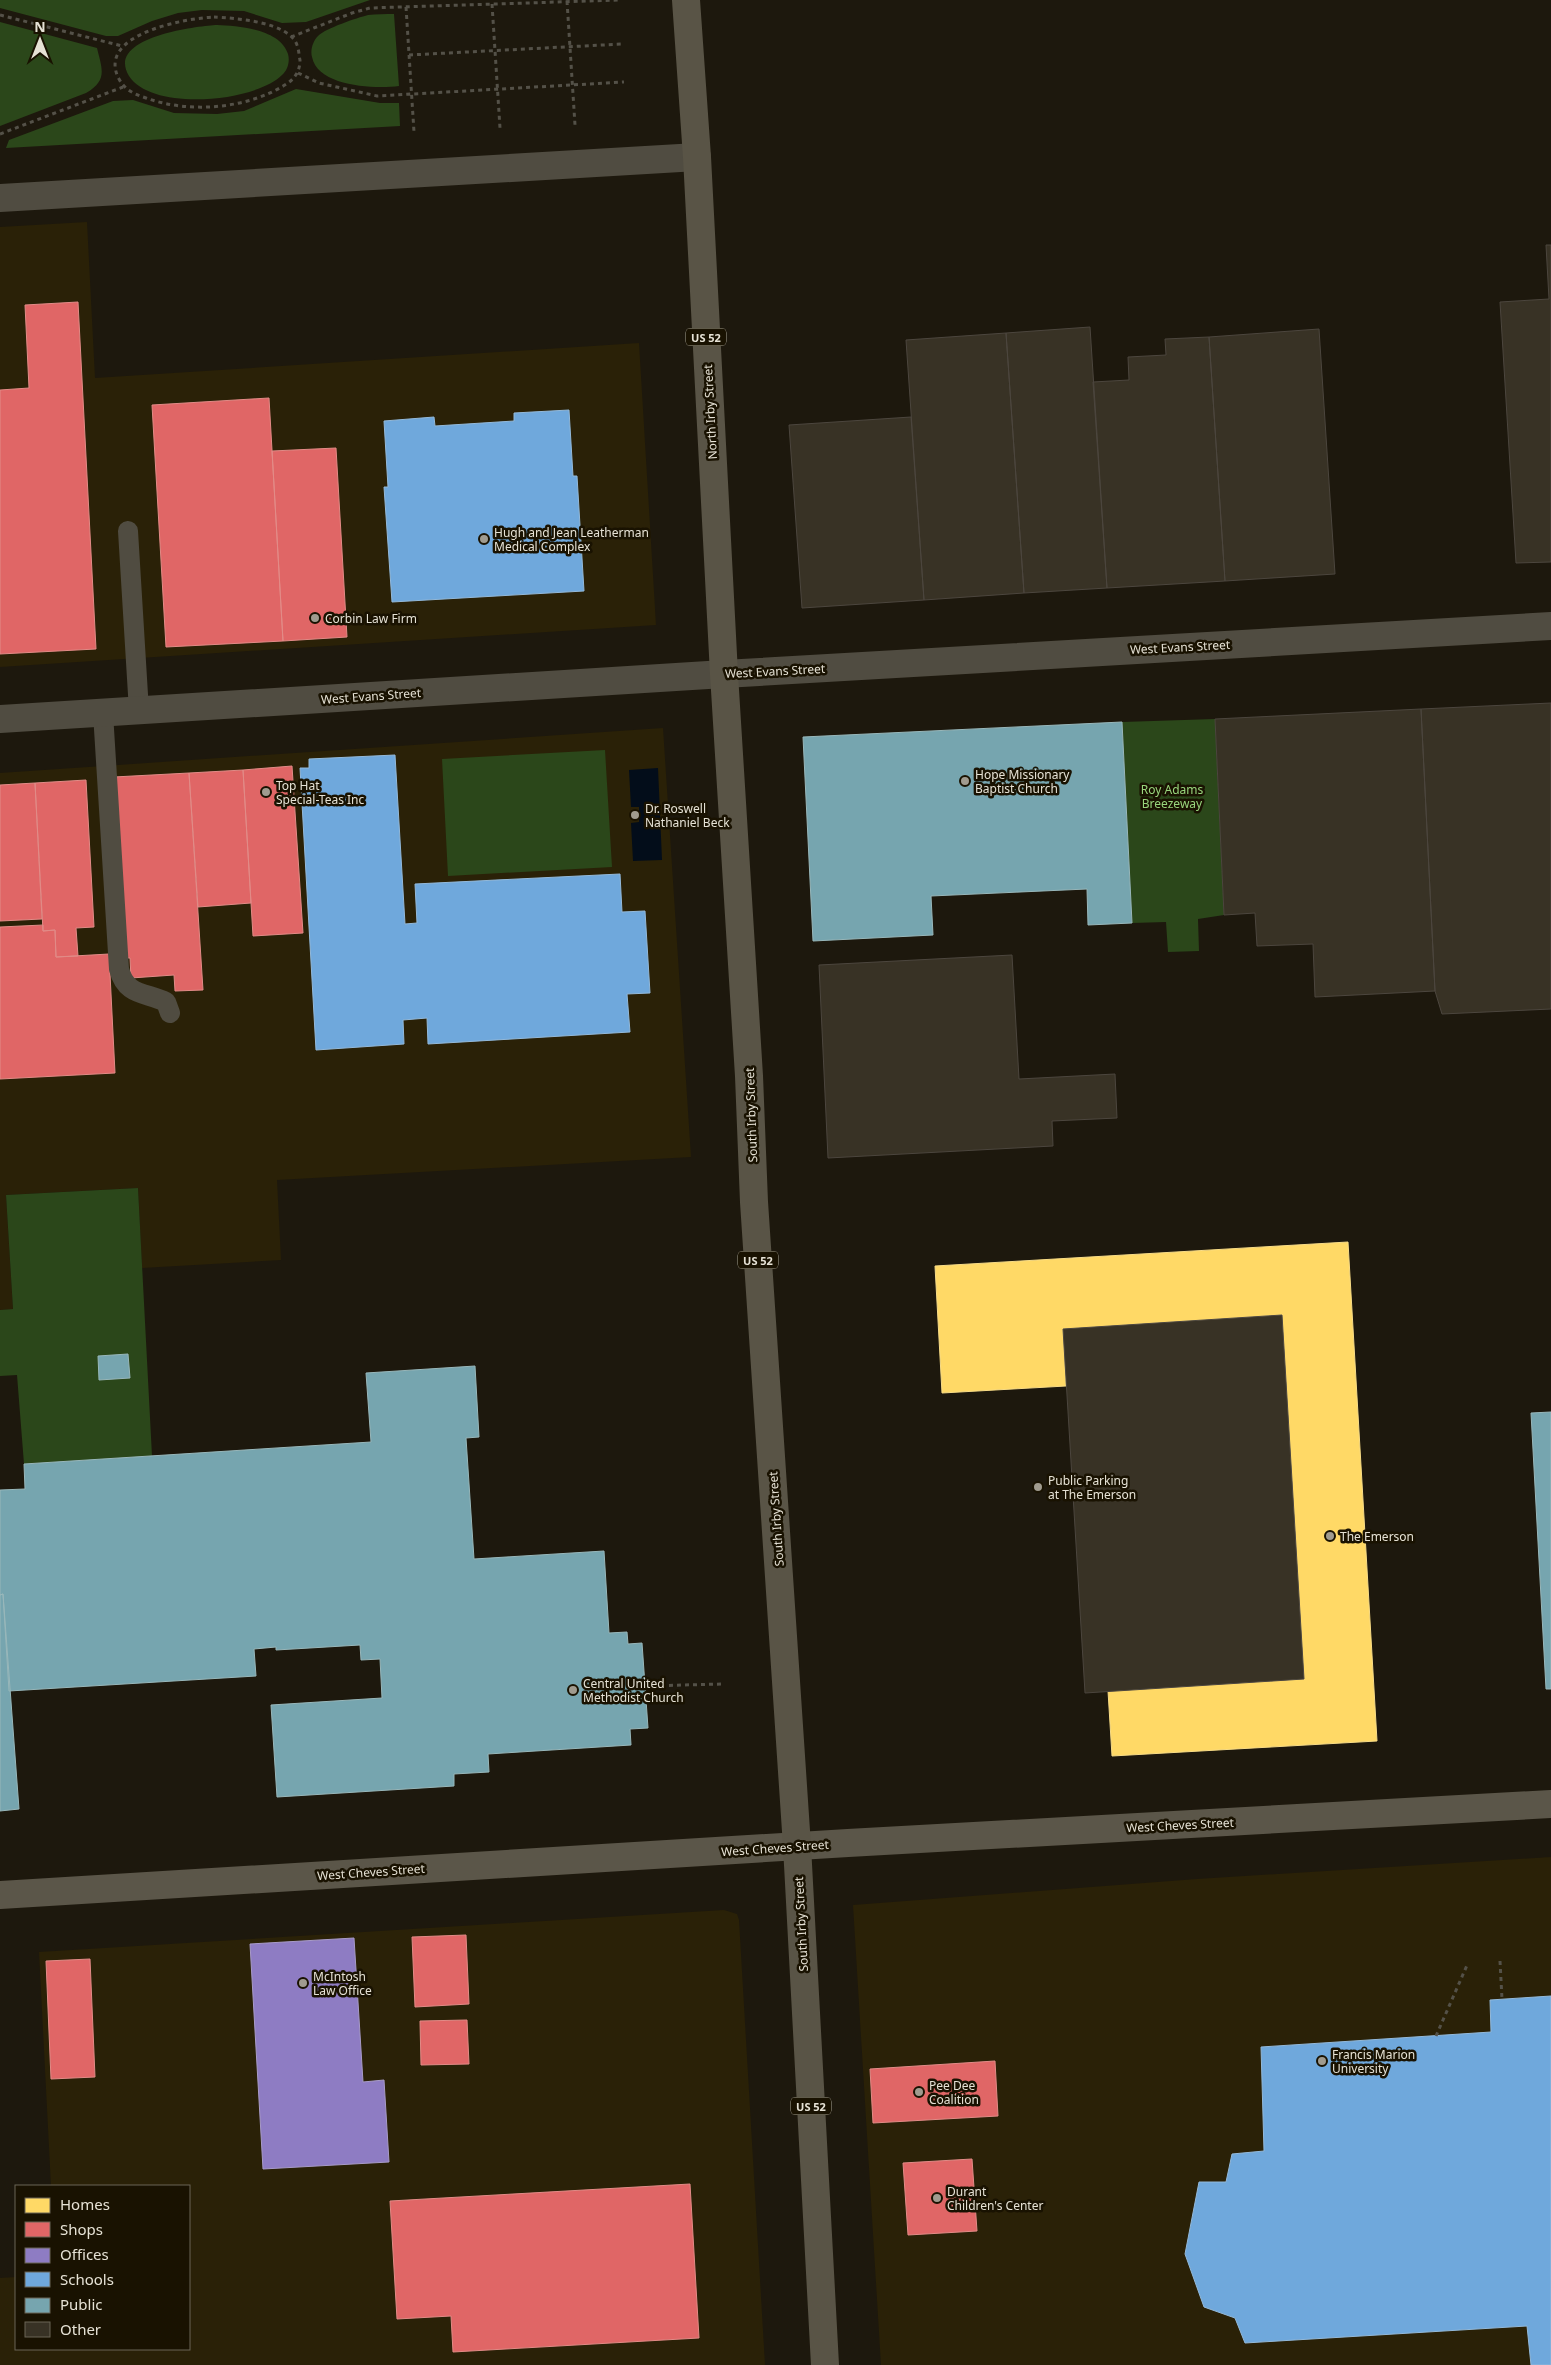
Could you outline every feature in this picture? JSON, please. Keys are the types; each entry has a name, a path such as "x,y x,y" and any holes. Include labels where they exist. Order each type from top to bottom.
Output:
{"main road":[{"name":"North Irby Street","path":"686,0 697,158 724,674"},
{"name":"South Irby Street","path":"724,674 749,1076 754,1202 797,1846 825,2365"},
{"name":"West Cheves Street","path":"0,1895 797,1846 1551,1804"}],"street":[{"path":"0,198 697,158"},
{"name":"West Evans Street","path":"0,719 724,674 1551,626"}],"lane":[{"path":"128,531 139,711"},
{"path":"103,713 119,969 122,979 130,988 166,1002 170,1013"}],"path":[{"path":"290,37 360,10 620,0"},
{"path":"568,1 575,125"},
{"path":"492,4 500,128"},
{"path":"406,7 414,132"},
{"path":"0,15 122,46"},
{"path":"207,17 259,22 280,30 290,37 297,44 300,64 298,74 289,82 257,98 238,103 190,107 171,105 135,94 124,87 115,67 116,56 122,46 150,30 175,21 207,17"},
{"path":"409,55 622,44"},
{"path":"298,74 319,83 363,95 624,82"},
{"path":"0,134 124,87"},
{"path":"645,1686 722,1684"},
{"path":"1500,1961 1502,1999"},
{"path":"1436,2036 1468,1963"}],"shaded area":[{"path":"87,222 95,378 639,343 656,625 0,667 0,227"},
{"path":"663,728 691,1157 277,1180 281,1260 142,1268 138,1188 6,1195 13,1309 0,1310 0,773"},
{"name":"Francis Marion University","path":"1551,1857 1551,2365 881,2365 853,1905 1197,1879"},
{"path":"724,1910 737,1914 739,1920 765,2365 0,2365 0,2278 15,2277 15,2350 190,2350 190,2185 51,2185 39,1952"}],"green space":[{"path":"0,0 370,0 306,22 282,23 244,11 202,10 178,13 152,21 118,36 106,36 0,8"},
{"path":"394,14 399,86 376,87 349,84 325,75 316,67 311,54 315,40 322,33 368,15"},
{"path":"0,22 97,48 102,68 102,74 98,83 86,93 0,126"},
{"path":"217,25 258,30 277,39 284,46 289,57 286,71 269,84 250,92 228,97 204,99 180,99 159,95 141,87 129,76 125,63 130,52 141,43 174,31"},
{"path":"296,89 380,103 399,103 400,126 6,148 9,140 113,101 133,100 174,113 217,114 244,111"},
{"name":"Roy Adams Breezeway","path":"1215,719 1224,915 1198,919 1199,951 1168,952 1166,922 1132,923 1122,722"},
{"path":"605,750 612,867 448,876 442,759"},
{"path":"138,1188 152,1456 24,1464 17,1375 0,1376 0,1310 13,1309 6,1195"}],"water":[{"path":"658,768 662,860 633,861 631,823 639,822 639,807 631,807 629,770"}],"building: Homes":[{"name":"The Emerson","path":"1348,1242 1377,1741 1112,1756 1108,1691 1304,1679 1282,1315 1063,1329 1066,1386 942,1393 935,1266"}],"building: Shops":[{"path":"78,302 96,649 0,654 0,390 29,388 25,305"},
{"path":"269,398 283,641 166,647 152,405"},
{"path":"336,448 347,637 283,641 272,451"},
{"path":"292,766 303,933 253,936 243,770"},
{"path":"243,770 251,903 198,907 189,773"},
{"path":"189,773 203,990 175,991 174,975 131,978 130,958 125,958 114,777"},
{"path":"86,780 94,927 76,928 78,956 56,957 55,930 43,931 35,783"},
{"path":"35,783 42,919 0,921 0,785"},
{"path":"43,925 43,931 55,930 56,957 109,954 115,1073 0,1079 0,927"},
{"path":"466,1935 469,2004 415,2007 412,1937"},
{"path":"90,1959 95,2077 51,2079 46,1961"},
{"path":"467,2020 469,2064 421,2065 420,2021"},
{"path":"995,2061 998,2116 873,2123 870,2069"},
{"path":"972,2159 977,2231 908,2235 903,2163"},
{"path":"690,2184 699,2338 453,2352 451,2316 397,2319 390,2201"}],"building: Offices":[{"path":"354,1938 363,2082 384,2080 389,2162 263,2169 250,1944"}],"building: Schools":[{"name":"Hugh and Jean Leatherman Medical Complex","path":"569,410 573,476 577,476 584,591 392,602 384,487 388,487 384,421 434,417 435,426 514,421 514,413"},
{"path":"395,755 405,924 417,923 415,884 620,874 622,912 645,911 650,993 627,994 630,1032 428,1044 427,1018 403,1020 404,1044 316,1050 300,768 309,768 309,759"},
{"path":"1551,1996 1551,2365 1531,2365 1527,2326 1245,2343 1235,2318 1204,2307 1185,2254 1199,2182 1226,2182 1232,2154 1264,2151 1261,2047 1491,2032 1490,2000"}],"building: Public":[{"path":"1122,722 1132,923 1088,925 1087,889 931,896 933,935 813,941 803,737"},
{"path":"128,1354 130,1378 99,1380 98,1356"},
{"path":"475,1366 479,1437 466,1438 474,1559 604,1551 609,1633 627,1632 628,1644 642,1643 648,1728 630,1729 631,1745 488,1754 489,1772 454,1774 454,1786 277,1797 271,1705 382,1698 380,1659 361,1660 360,1645 276,1650 276,1647 254,1649 256,1676 9,1691 3,1594 0,1595 0,1490 25,1489 24,1464 371,1442 366,1373"},
{"path":"1551,1412 1551,1689 1546,1689 1531,1413"},
{"path":"3,1594 19,1809 0,1811 0,1595"}],"building: Other":[{"path":"1546,245 1551,245 1551,562 1516,563 1500,302 1549,299"},
{"path":"1090,327 1107,588 1024,593 1006,333"},
{"path":"1319,329 1335,574 1225,581 1209,337"},
{"path":"1006,333 1024,593 924,600 906,340"},
{"path":"1209,337 1225,581 1107,588 1093,382 1129,380 1128,357 1166,355 1165,339"},
{"path":"911,417 924,600 802,608 789,425"},
{"path":"1551,703 1551,1009 1442,1014 1435,991 1421,709"},
{"path":"1421,709 1435,991 1315,997 1313,944 1257,946 1255,913 1224,915 1215,719"},
{"path":"1012,955 1019,1079 1115,1074 1117,1118 1052,1121 1053,1146 828,1158 819,965"},
{"path":"1282,1315 1304,1679 1085,1693 1063,1329"}],"place":[{"name":"Hugh and Jean Leatherman Medical Complex","path":"484,539"},
{"name":"Corbin Law Firm","path":"315,618"},
{"name":"Hope Missionary Baptist Church","path":"965,781"},
{"name":"Top Hat Special-Teas Inc","path":"266,792"},
{"name":"Dr. Roswell Nathaniel Beck","path":"635,815"},
{"name":"Public Parking at The Emerson","path":"1038,1487"},
{"name":"The Emerson","path":"1330,1536"},
{"name":"Central United Methodist Church","path":"573,1690"},
{"name":"McIntosh Law Office","path":"303,1983"},
{"name":"Francis Marion University","path":"1322,2061"},
{"name":"Pee Dee Coalition","path":"919,2092"},
{"name":"Durant Children's Center","path":"937,2198"}]}
